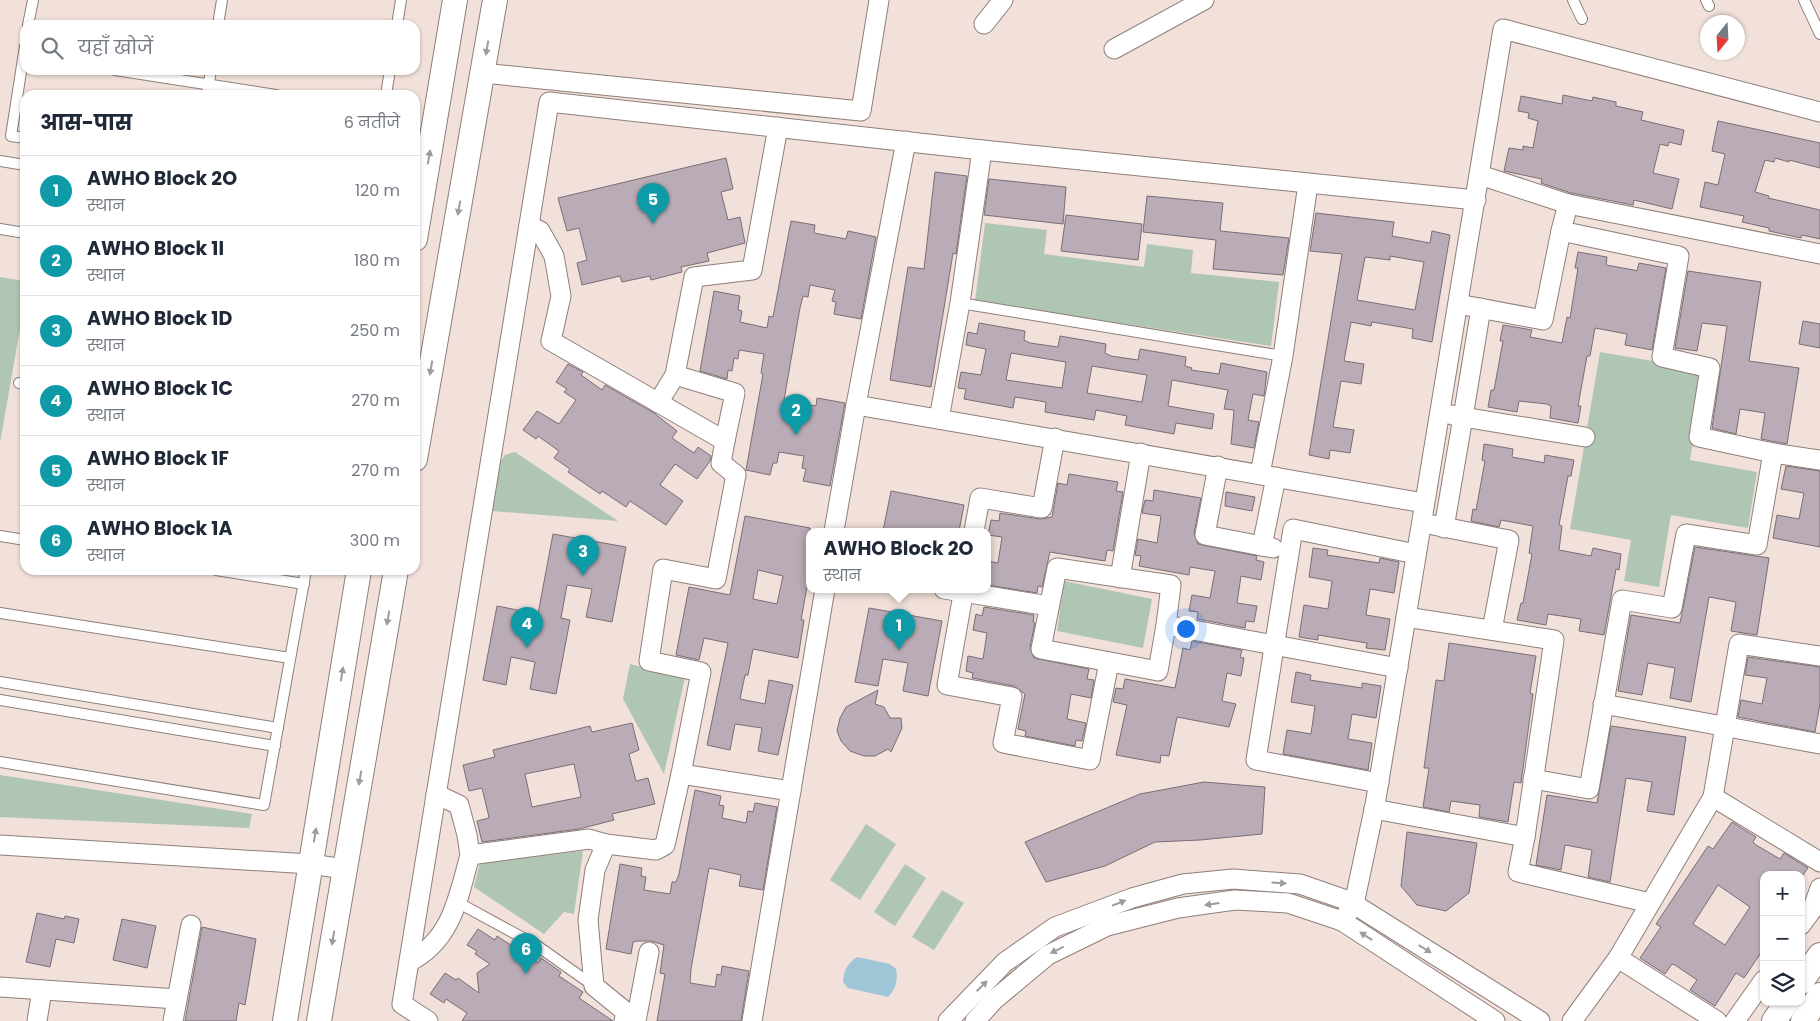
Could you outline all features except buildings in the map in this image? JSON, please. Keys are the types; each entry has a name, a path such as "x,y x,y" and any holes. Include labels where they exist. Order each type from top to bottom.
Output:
{"street":[{"path":"420,193 455,0"},
{"path":"420,431 495,0"},
{"path":"482,73 861,111 879,0"},
{"path":"984,24 1004,0"},
{"path":"1114,49 1204,0"},
{"path":"1342,920 1354,904 1379,783 1503,29 1820,112"},
{"path":"428,1021 402,1004 549,102 982,150 1476,200"},
{"path":"658,402 675,375 694,277 752,270 778,127"},
{"path":"835,528 906,141"},
{"path":"939,419 960,304 982,150"},
{"path":"1480,175 1568,204 1820,254"},
{"path":"1262,546 1268,475 1283,356 1308,184"},
{"path":"1458,304 1543,320 1568,204"},
{"path":"529,225 540,230 554,256 560,296 551,342 725,441"},
{"path":"1561,231 1679,256 1662,357 1710,368 1699,437 1773,453 1820,460"},
{"path":"1444,528 1481,308"},
{"path":"470,855 589,839 606,844 656,850 665,845 701,672 649,661 664,569 716,579 736,475 721,463 734,393 675,375"},
{"path":"856,405 1424,503"},
{"path":"1440,413 1586,437"},
{"path":"975,528 980,498 1042,508 1055,438"},
{"path":"1120,578 1141,453"},
{"path":"1533,779 1589,789 1622,600 1672,608 1686,534 1757,544 1773,453"},
{"path":"1218,466 1205,534 1289,551"},
{"path":"1421,523 1509,540 1492,630"},
{"path":"1379,783 1256,760 1273,644 1293,529 1416,554"},
{"path":"1057,568 1172,585 1158,671 1041,649 1049,606 1057,568"},
{"path":"285,1021 358,575"},
{"path":"319,1021 395,575"},
{"path":"752,1021 824,593"},
{"path":"964,593 947,684 1012,696 1003,743 1090,760 1109,662"},
{"path":"975,593 1049,606"},
{"path":"1406,617 1554,640 1525,837 1518,872 1650,903"},
{"path":"1166,625 1398,668"},
{"path":"1572,1021 1618,958 1713,797 1739,644 1820,656"},
{"path":"1603,704 1820,744"},
{"path":"681,774 791,791"},
{"path":"409,962 425,954 442,936 457,902 470,855 467,835 458,805 436,794"},
{"path":"1713,797 1820,862"},
{"path":"1374,809 1525,837"},
{"path":"606,844 596,870 588,920 594,986 626,1012 624,1021"},
{"path":"0,845 310,864 345,869"},
{"path":"948,1021 1005,962 1055,927 1132,898 1183,884 1233,879 1300,884 1354,904 1540,1021"},
{"path":"1805,920 1812,910 1820,888"},
{"path":"974,1021 994,1000 1048,955 1107,926 1178,908 1235,900 1288,903 1342,920 1495,1021"},
{"path":"174,1021 190,925"},
{"path":"636,1021 649,952"},
{"path":"1805,976 1820,955"},
{"path":"1618,958 1717,1021"},
{"path":"1735,1021 1760,986"},
{"path":"0,987 177,999"},
{"path":"37,1021 42,990"},
{"path":"1803,1021 1820,995"},
{"path":"1774,1021 1785,1006"}],"lane":[{"path":"29,20 33,0"},
{"path":"219,20 222,0"},
{"path":"398,20 402,0"},
{"path":"1573,0 1582,19"},
{"path":"1804,0 1820,34"},
{"path":"20,75 10,136 20,137"},
{"path":"138,75 208,90 210,75"},
{"path":"387,90 389,75"},
{"path":"0,161 20,164"},
{"path":"0,228 20,232"},
{"path":"960,304 1283,356"},
{"path":"0,536 20,539"},
{"path":"247,575 304,584"},
{"path":"0,762 264,805 305,575"},
{"path":"0,613 290,658"},
{"path":"0,682 278,728"},
{"path":"0,700 275,746"},
{"path":"457,902 536,945 594,986"}],"green space":[{"path":"985,223 1047,230 1044,254 1144,267 1147,244 1193,250 1191,273 1279,282 1271,346 975,301"},
{"path":"0,277 20,280 20,329 0,443"},
{"path":"1600,352 1705,370 1690,460 1757,472 1748,528 1671,515 1659,587 1624,581 1631,540 1570,529"},
{"path":"515,452 618,521 491,511 500,462 505,455"},
{"path":"1064,581 1152,599 1143,648 1057,631"},
{"path":"630,664 685,677 664,774 623,699"},
{"path":"0,775 252,814 249,828 0,817"},
{"path":"866,824 896,844 860,900 830,880"},
{"path":"583,851 574,914 564,912 544,934 474,887 480,862"},
{"path":"905,864 926,878 895,926 874,912"},
{"path":"942,890 964,903 934,950 912,937"}],"water":[{"path":"857,957 890,964 896,969 896,984 888,997 848,988 843,982 847,968"}],"place":[{"name":"AWHO Block 1F","path":"653,224"},
{"name":"AWHO Block 1I","path":"796,435"},
{"name":"AWHO Block 1D","path":"583,576"},
{"name":"AWHO Block 1C","path":"527,648"},
{"name":"AWHO Block 2O","path":"899,650"},
{"name":"AWHO Block 1A","path":"526,974"}]}
